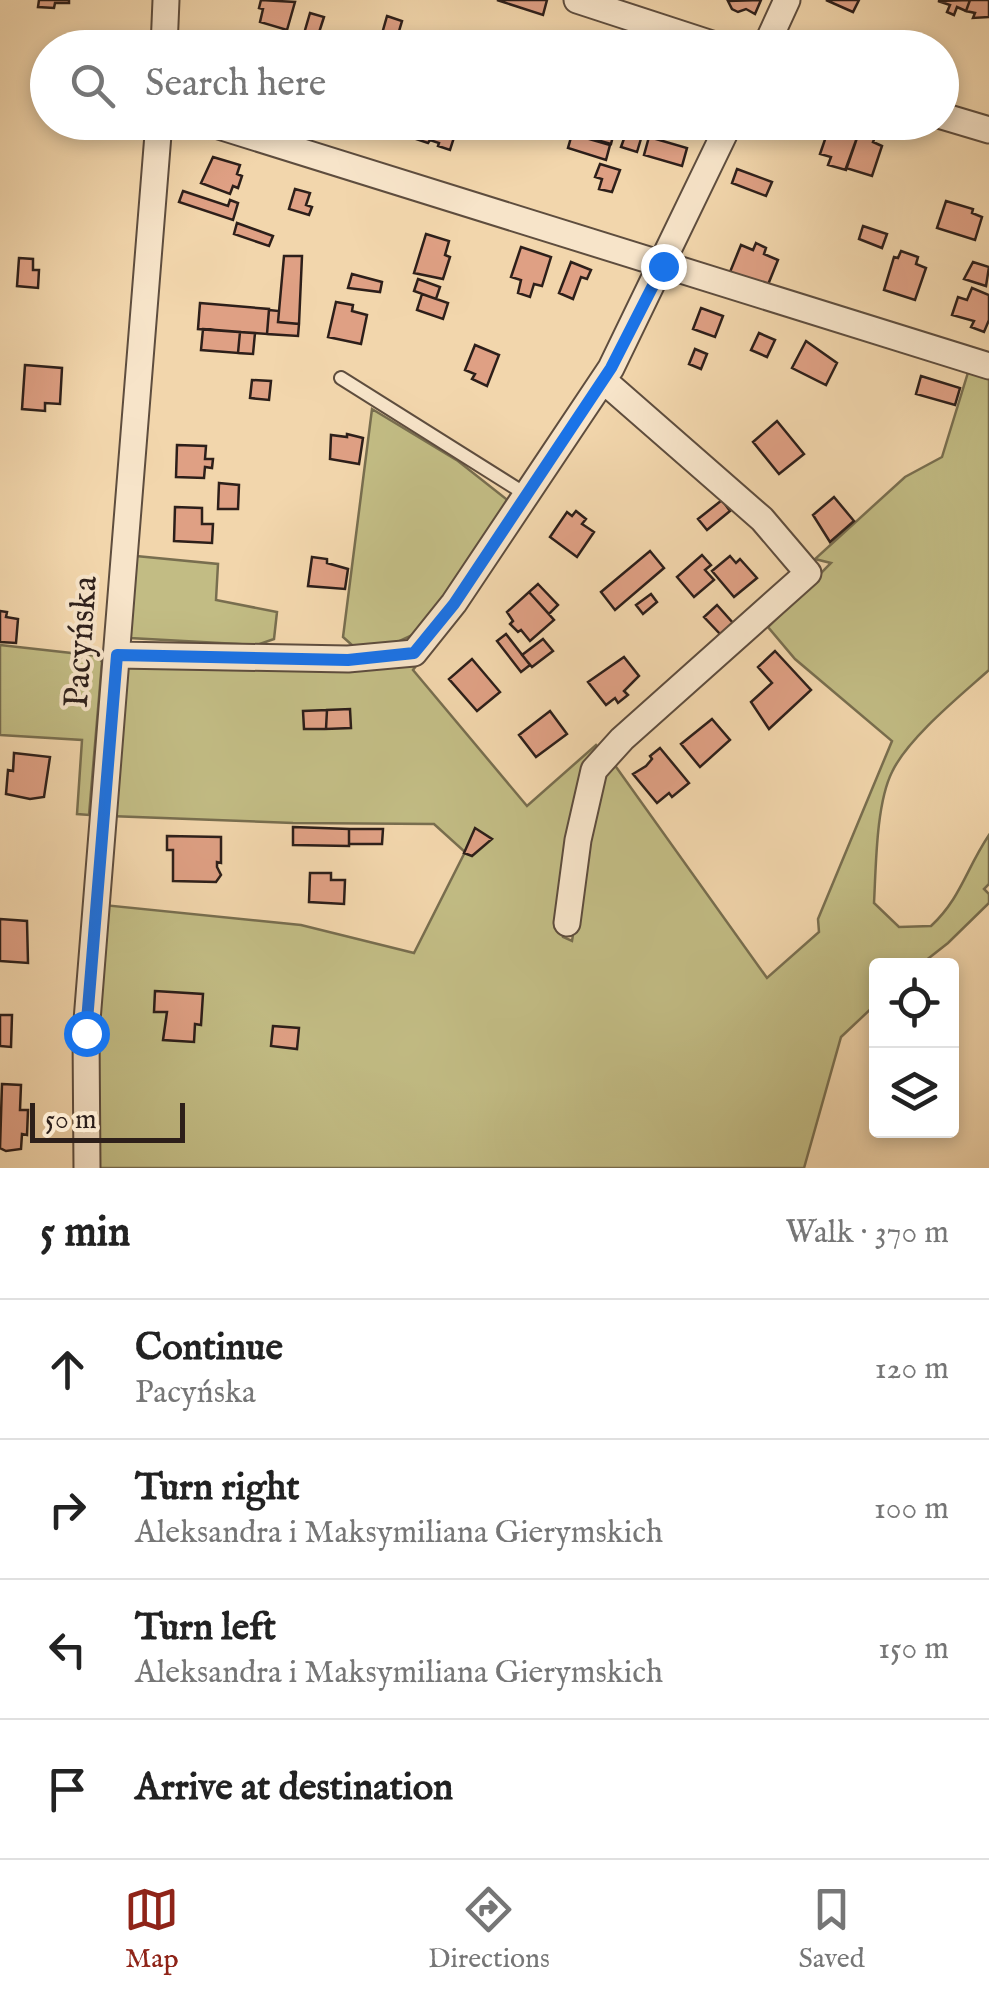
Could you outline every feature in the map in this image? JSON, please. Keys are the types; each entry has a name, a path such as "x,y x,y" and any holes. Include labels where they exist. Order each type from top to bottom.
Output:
{"street":[{"path":"165,30 166,0"},
{"path":"576,0 668,30"},
{"path":"773,30 786,0"},
{"path":"959,121 989,130"},
{"name":"Pacyńska","path":"88,1168 86,1033 157,140"},
{"path":"263,140 989,366"},
{"path":"117,655 348,660 414,653 454,604 603,380 663,266 722,140"},
{"path":"566,924 578,840 594,770 622,739 808,573 762,519 603,380"}],"lane":[{"path":"340,378 527,494"}],"shaded area":[{"path":"970,366 989,372 989,670 922,731 892,772 880,818 874,903 899,927 931,926 956,894 989,835 989,884 984,889 989,894 989,903 929,958 869,958 869,1011 841,1037 804,1168 98,1168 95,1035 104,905 301,925 414,953 465,852 434,824 110,816 122,669 154,662 416,666 413,670 527,806 596,745 600,750 559,888 563,937 572,941 599,776 614,764 767,978 819,932 818,919 892,741 795,659 768,627 831,563 815,559 905,477 942,457"},
{"path":"372,409 458,461 510,502 421,631 387,647 353,646 343,637"},
{"path":"136,556 218,564 216,600 277,612 274,639 257,645 130,638"},
{"path":"0,645 98,656 102,662 89,815 77,814 82,740 0,735"}],"building":[{"path":"39,0 69,3 55,3 54,8 38,7"},
{"path":"261,0 295,2 287,30 260,22"},
{"path":"497,0 547,0 543,15"},
{"path":"761,0 755,14 746,9 738,12 728,1"},
{"path":"826,0 859,0 853,12"},
{"path":"970,0 966,11 957,7 954,15 947,12 950,5 938,1"},
{"path":"970,0 989,0 989,17 973,18 975,13 966,11"},
{"path":"310,13 324,17 320,30 305,30"},
{"path":"387,16 402,21 399,30 383,30"},
{"path":"430,140 453,140 450,150 438,146"},
{"path":"570,140 610,145 606,160 568,148"},
{"path":"624,140 641,140 637,152 621,147"},
{"path":"648,140 687,148 682,166 644,155"},
{"path":"825,140 856,140 846,170 828,165 831,157 820,154"},
{"path":"856,140 874,140 882,146 872,176 846,168"},
{"path":"213,157 240,165 238,188 233,186 230,194 201,183"},
{"path":"600,164 620,170 612,192 599,189 602,179 595,177"},
{"path":"737,169 772,182 766,196 732,183"},
{"path":"295,189 310,193 306,205 312,207 309,215 289,209"},
{"path":"183,191 228,206 230,200 238,203 233,220 179,202"},
{"path":"946,201 973,209 972,213 982,217 975,240 937,228"},
{"path":"237,223 273,236 269,246 234,234"},
{"path":"863,226 887,234 882,248 859,239"},
{"path":"426,234 449,241 445,255 450,257 443,279 414,273"},
{"path":"756,243 766,248 764,254 778,260 767,287 730,272 741,245 753,250"},
{"path":"521,247 551,257 542,286 534,284 530,297 518,293 521,280 511,277"},
{"path":"901,251 918,257 916,264 926,268 915,300 884,290 894,257 898,258"},
{"path":"284,256 302,256 299,324 278,322"},
{"path":"19,258 33,259 33,270 39,270 38,288 17,286"},
{"path":"571,262 591,270 587,279 581,277 573,299 559,293"},
{"path":"973,262 989,267 986,286 964,279"},
{"path":"352,274 382,282 380,292 348,288"},
{"path":"418,279 440,287 436,299 414,291"},
{"path":"972,288 989,295 989,320 984,332 971,327 974,321 952,315 958,297 967,300"},
{"path":"422,294 448,303 443,319 417,310"},
{"path":"336,302 353,305 352,311 367,315 361,344 328,337"},
{"path":"200,303 269,309 267,334 198,329"},
{"path":"701,308 723,316 715,337 693,329"},
{"path":"269,310 279,311 278,322 299,324 298,336 267,334"},
{"path":"203,329 240,332 238,353 201,350"},
{"path":"240,332 255,333 253,354 238,353"},
{"path":"759,333 775,340 767,357 751,350"},
{"path":"806,341 837,363 826,385 792,368"},
{"path":"475,345 499,355 487,386 472,379 475,374 465,370"},
{"path":"695,349 707,354 701,369 689,364"},
{"path":"25,365 62,368 60,404 45,403 45,411 22,409"},
{"path":"921,376 960,388 955,405 916,394"},
{"path":"252,380 271,381 269,400 250,398"},
{"path":"777,421 804,454 779,474 753,442"},
{"path":"331,435 363,438 359,464 330,459"},
{"path":"177,445 206,446 205,459 213,459 212,468 205,467 204,478 176,477"},
{"path":"219,483 239,485 238,509 218,509"},
{"path":"834,497 854,521 830,542 813,515"},
{"path":"722,500 730,511 707,530 698,519"},
{"path":"175,507 202,508 202,524 213,524 212,543 174,541"},
{"path":"576,511 586,519 582,524 594,532 577,557 550,537 567,512 572,516"},
{"path":"650,551 664,568 615,610 601,592"},
{"path":"702,555 711,565 705,570 714,580 694,597 677,577"},
{"path":"730,556 736,563 740,559 757,578 734,597 712,571"},
{"path":"312,557 348,569 345,589 308,586"},
{"path":"538,584 558,605 549,614 529,592"},
{"path":"529,592 554,620 530,641 510,624 513,621 507,612"},
{"path":"651,594 657,602 643,614 636,605"},
{"path":"717,605 733,623 721,635 704,617"},
{"path":"0,611 7,612 6,617 18,619 16,643 0,642"},
{"path":"506,634 530,665 521,672 497,641"},
{"path":"543,639 553,651 532,667 522,655"},
{"path":"775,651 811,690 769,729 751,702 772,683 758,667"},
{"path":"624,657 639,676 624,691 628,695 618,703 615,698 606,705 588,682"},
{"path":"472,659 500,692 477,711 449,679"},
{"path":"350,709 351,728 326,729 327,710"},
{"path":"327,710 326,729 304,729 303,711"},
{"path":"550,711 567,734 536,757 519,735"},
{"path":"712,719 730,740 700,767 681,744"},
{"path":"660,748 689,783 657,803 633,774 646,766"},
{"path":"14,753 50,757 44,797 30,799 6,794"},
{"path":"293,827 349,829 349,846 293,845"},
{"path":"475,828 492,839 472,856 464,853"},
{"path":"349,829 383,829 382,844 349,844"},
{"path":"167,836 221,837 221,863 217,862 217,867 221,875 216,882 173,881 173,850 167,850"},
{"path":"310,873 331,873 331,880 345,880 344,904 309,902"},
{"path":"0,919 27,921 28,963 0,961"},
{"path":"155,991 203,994 201,1025 195,1024 194,1042 163,1040 167,1012 154,1012"},
{"path":"0,1015 12,1015 11,1047 0,1046"},
{"path":"273,1026 299,1028 297,1049 271,1046"},
{"path":"2,1084 21,1085 20,1110 28,1110 27,1135 22,1134 21,1149 0,1148"}],"route":[{"path":"86,1033 117,655 348,660 414,653 454,604 611,368 663,266"}]}
